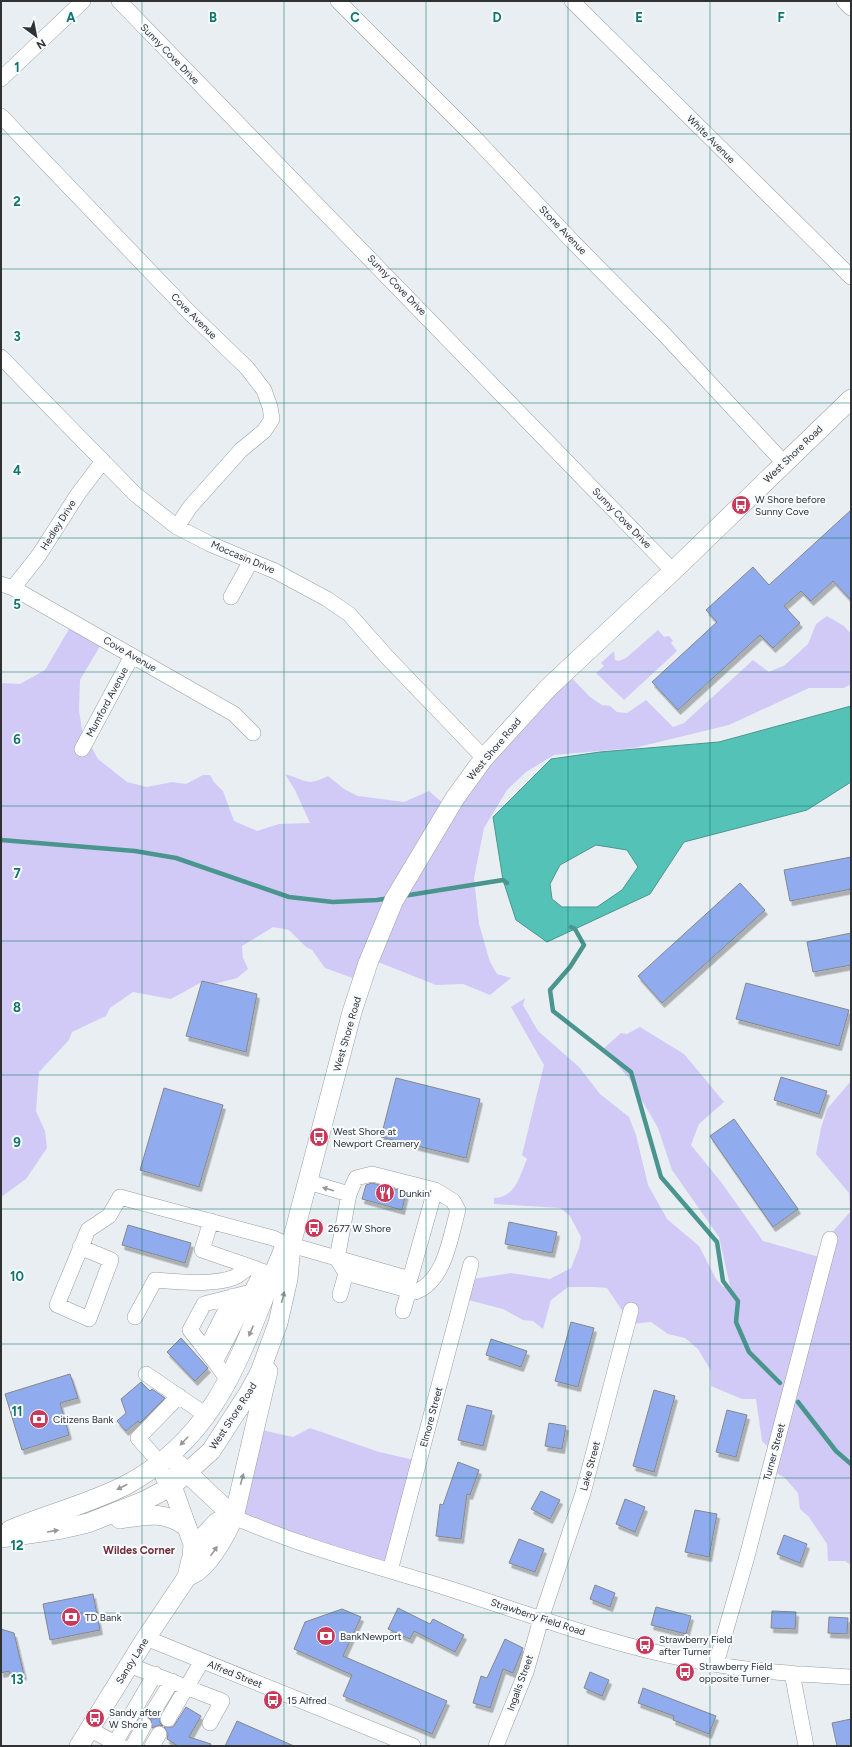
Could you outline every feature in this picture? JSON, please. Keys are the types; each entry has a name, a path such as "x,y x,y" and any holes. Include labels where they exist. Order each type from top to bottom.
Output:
{"main road":[{"name":"West Shore Road","path":"1,1538 62,1529 88,1523 146,1500 172,1486 211,1451 248,1394 260,1372 274,1335 288,1279 289,1244 303,1204 352,1012 377,940 394,900 455,798 484,758 548,688 673,571 851,399"},
{"name":"West Shore Road","path":"1,1534 41,1517 106,1495 162,1462 191,1434 221,1394 236,1366 259,1294 261,1271 289,1244"},
{"name":"Sandy Lane","path":"79,1746 189,1569 200,1570 228,1531 234,1517 238,1494 262,1399 274,1335"},
{"path":"162,1462 187,1474 234,1517"},
{"path":"162,1462 193,1544 189,1569"},
{"path":"88,1523 154,1514 175,1518 187,1527"}],"street":[{"path":"1,79 83,1"},
{"name":"Sunny Cove Drive","path":"119,1 673,571"},
{"name":"Stone Avenue","path":"338,1 476,139 573,242 669,339 784,463"},
{"name":"White Avenue","path":"572,1 851,276"},
{"path":"844,1 851,8"},
{"name":"Cove Avenue","path":"1,116 190,313 246,368 264,390 270,407 272,419 264,431 241,450 190,507 177,527"},
{"name":"Moccasin Drive","path":"1,357 135,494 177,527 275,571 327,598 349,614 387,657 484,758"},
{"name":"Hedley Drive","path":"7,586 39,556 78,494 103,461"},
{"path":"231,597 251,561"},
{"name":"Cove Avenue","path":"7,586 234,714 253,733"},
{"name":"Mumford Avenue","path":"82,749 132,656"},
{"path":"372,1174 435,1190 453,1201 458,1210 441,1268 422,1289 415,1292 346,1272 337,1259 349,1194 356,1178 372,1174"},
{"path":"308,1182 349,1194"},
{"path":"80,1247 111,1260 89,1319 56,1305 80,1247 88,1230 109,1216 120,1197 273,1238 337,1259 410,1280 435,1190"},
{"path":"211,1221 202,1250 261,1271"},
{"name":"Turner Street","path":"716,1664 746,1560 830,1239"},
{"name":"Elmore Street","path":"390,1571 471,1264"},
{"path":"135,1317 155,1280 189,1283 222,1280 261,1271"},
{"path":"340,1295 346,1272"},
{"path":"403,1311 409,1290"},
{"path":"228,1380 206,1349 190,1330 204,1304 233,1296 259,1294"},
{"path":"215,1362 259,1294"},
{"path":"206,1349 233,1296"},
{"name":"Lake Street","path":"541,1619 583,1493 631,1310"},
{"path":"146,1374 206,1415"},
{"path":"162,1462 138,1438 179,1396"},
{"name":"Strawberry Field Road","path":"234,1517 281,1536 520,1611 541,1619 628,1645 691,1660 716,1664 792,1673 851,1677"},
{"name":"Ingalls Street","path":"496,1746 526,1672 541,1619"},
{"name":"Alfred Street","path":"146,1638 413,1746"},
{"path":"168,1718 202,1661"},
{"path":"129,1665 187,1686 222,1701 210,1723"},
{"path":"792,1673 806,1746"},
{"path":"89,1729 118,1744 154,1674"},
{"path":"154,1710 172,1681"},
{"path":"133,1746 144,1725"}],"shaded area":[{"path":"827,616 844,626 851,634 851,684 844,688 809,688 729,725 634,748 554,755 526,772 507,790 484,828 474,878 479,924 490,962 497,974 511,978 490,995 463,984 436,985 368,958 358,980 325,968 312,950 306,947 289,930 273,927 242,946 243,958 248,969 237,978 210,985 200,983 171,999 133,992 110,1008 106,1016 72,1032 69,1040 39,1072 36,1111 45,1131 47,1148 26,1179 1,1197 1,683 20,684 45,670 72,624 103,641 80,680 79,710 82,730 98,759 127,782 147,787 172,782 186,784 203,775 210,775 214,782 223,791 234,821 257,831 279,824 310,823 295,790 285,774 310,782 328,776 344,789 358,796 404,802 429,791 445,805 565,671 590,697 602,705 610,706 617,712 627,713 646,700 673,727 684,723 753,660 769,672 785,665 808,644 816,624"},
{"path":"658,630 664,637 669,636 673,641 671,643 677,651 624,700 596,673 604,666 601,663 614,651 615,660 619,661 626,658"},
{"path":"851,706 851,782 807,810 684,842 650,894 547,942 516,920 503,880 493,817 551,759 600,752 719,742","holes":["596,845 627,850 638,867 622,890 597,907 562,907 552,899 550,884 560,865"]},
{"path":"525,998 523,1005 538,1031 579,1067 600,1094 629,1117 636,1135 648,1185 667,1219 699,1246 716,1279 723,1287 730,1286 719,1237 672,1170 658,1128 629,1078 603,1049 621,1033 627,1034 640,1027 684,1054 724,1102 699,1124 691,1145 721,1182 763,1241 823,1258 829,1236 850,1212 849,1193 816,1154 821,1128 827,1109 851,1081 851,1565 845,1561 828,1561 827,1544 809,1517 800,1509 798,1493 785,1478 771,1470 774,1453 762,1441 756,1399 742,1399 711,1386 711,1371 698,1349 685,1338 668,1334 651,1322 631,1324 607,1288 568,1287 551,1300 543,1329 533,1321 523,1320 503,1309 464,1299 472,1279 511,1273 550,1279 571,1268 579,1248 581,1237 570,1216 560,1208 494,1204 494,1198 507,1194 516,1185 527,1159 522,1155 544,1065 511,1007"},
{"path":"310,1428 379,1452 419,1461 392,1569 227,1517 257,1429 293,1437"}],"building":[{"path":"851,510 851,600 833,581 811,601 801,591 784,606 800,623 773,648 760,635 678,710 652,682 717,622 706,610 753,567 769,585"},
{"path":"851,857 851,889 790,901 784,870"},
{"path":"740,883 765,910 662,1003 638,976"},
{"path":"851,933 851,965 813,972 807,942"},
{"path":"202,981 257,994 246,1052 186,1036"},
{"path":"746,983 849,1010 839,1046 736,1019"},
{"path":"781,1077 827,1091 819,1114 774,1100"},
{"path":"396,1078 480,1099 466,1158 381,1137"},
{"path":"164,1088 223,1105 199,1187 140,1170"},
{"path":"734,1119 798,1209 773,1227 710,1136"},
{"name":"Dunkin'","path":"372,1183 406,1192 402,1210 362,1199 366,1185"},
{"path":"509,1222 557,1232 552,1253 505,1244"},
{"path":"128,1225 191,1243 185,1263 122,1245"},
{"path":"571,1322 594,1328 578,1387 555,1381"},
{"path":"181,1338 208,1368 195,1381 167,1352"},
{"path":"491,1339 527,1351 521,1367 486,1355"},
{"name":"Citizens Bank","path":"70,1374 78,1398 60,1403 69,1435 22,1450 5,1394"},
{"path":"141,1382 150,1391 152,1389 165,1398 140,1423 138,1421 126,1431 117,1421 126,1413 121,1399"},
{"path":"654,1390 675,1396 654,1472 633,1466"},
{"path":"467,1405 492,1411 483,1446 458,1440"},
{"path":"727,1410 747,1415 736,1457 716,1452"},
{"path":"549,1423 566,1426 562,1449 545,1446"},
{"path":"458,1462 479,1470 470,1495 467,1494 461,1539 436,1536 440,1504 443,1505"},
{"path":"541,1491 560,1500 550,1519 531,1509"},
{"path":"625,1499 645,1507 635,1532 616,1524"},
{"path":"695,1510 717,1514 709,1557 685,1552"},
{"path":"784,1535 807,1544 800,1563 777,1554"},
{"path":"519,1539 544,1549 535,1572 509,1563"},
{"path":"595,1585 615,1593 610,1607 590,1599"},
{"name":"TD Bank","path":"93,1594 100,1630 50,1640 43,1604"},
{"path":"656,1607 691,1616 686,1634 651,1625"},
{"path":"398,1608 430,1624 433,1619 464,1635 455,1652 414,1631 410,1639 388,1629"},
{"path":"342,1609 361,1617 343,1656 447,1701 432,1734 343,1696 352,1675 294,1649 305,1622"},
{"path":"772,1611 796,1612 795,1629 771,1628"},
{"path":"829,1617 848,1618 847,1634 828,1633"},
{"path":"1,1629 14,1633 24,1675 11,1679 9,1671 1,1673"},
{"path":"505,1639 523,1648 513,1673 503,1669 490,1708 473,1703 481,1676 487,1678"},
{"path":"590,1672 609,1680 602,1696 584,1688"},
{"path":"643,1688 716,1716 709,1734 673,1720 674,1716 638,1703"},
{"path":"186,1707 201,1716 189,1737 211,1744 210,1746 178,1746 167,1739 168,1734 164,1727 173,1727"},
{"path":"145,1709 146,1714 150,1718 154,1719 160,1717 160,1723 163,1726 159,1725 152,1728 151,1720 148,1717 141,1717"},
{"path":"851,1719 851,1746 837,1746 832,1723"},
{"path":"237,1721 294,1746 225,1746"}],"waterway":[{"path":"1,840 135,851 176,858 289,897 333,902 390,898"},
{"path":"403,896 503,880 507,883"},
{"path":"571,927 575,929 584,945 570,967 550,990 553,1011 631,1072 661,1177 717,1242 723,1281 738,1301 736,1322 749,1352 780,1383"},
{"path":"798,1402 836,1451 851,1464"}],"place":[{"name":"W Shore before Sunny Cove","path":"741,505"},
{"name":"West Shore at Newport Creamery","path":"319,1137"},
{"name":"Dunkin'","path":"385,1193"},
{"name":"2677 W Shore","path":"314,1228"},
{"name":"Citizens Bank","path":"39,1419"},
{"name":"TD Bank","path":"71,1617"},
{"name":"BankNewport","path":"326,1636"},
{"name":"Strawberry Field after Turner","path":"645,1645"},
{"name":"Strawberry Field opposite Turner","path":"685,1672"},
{"name":"15 Alfred","path":"273,1700"},
{"name":"Sandy after W Shore","path":"95,1718"}],"district":[{"name":"Wildes Corner","path":"139,1550"}]}
